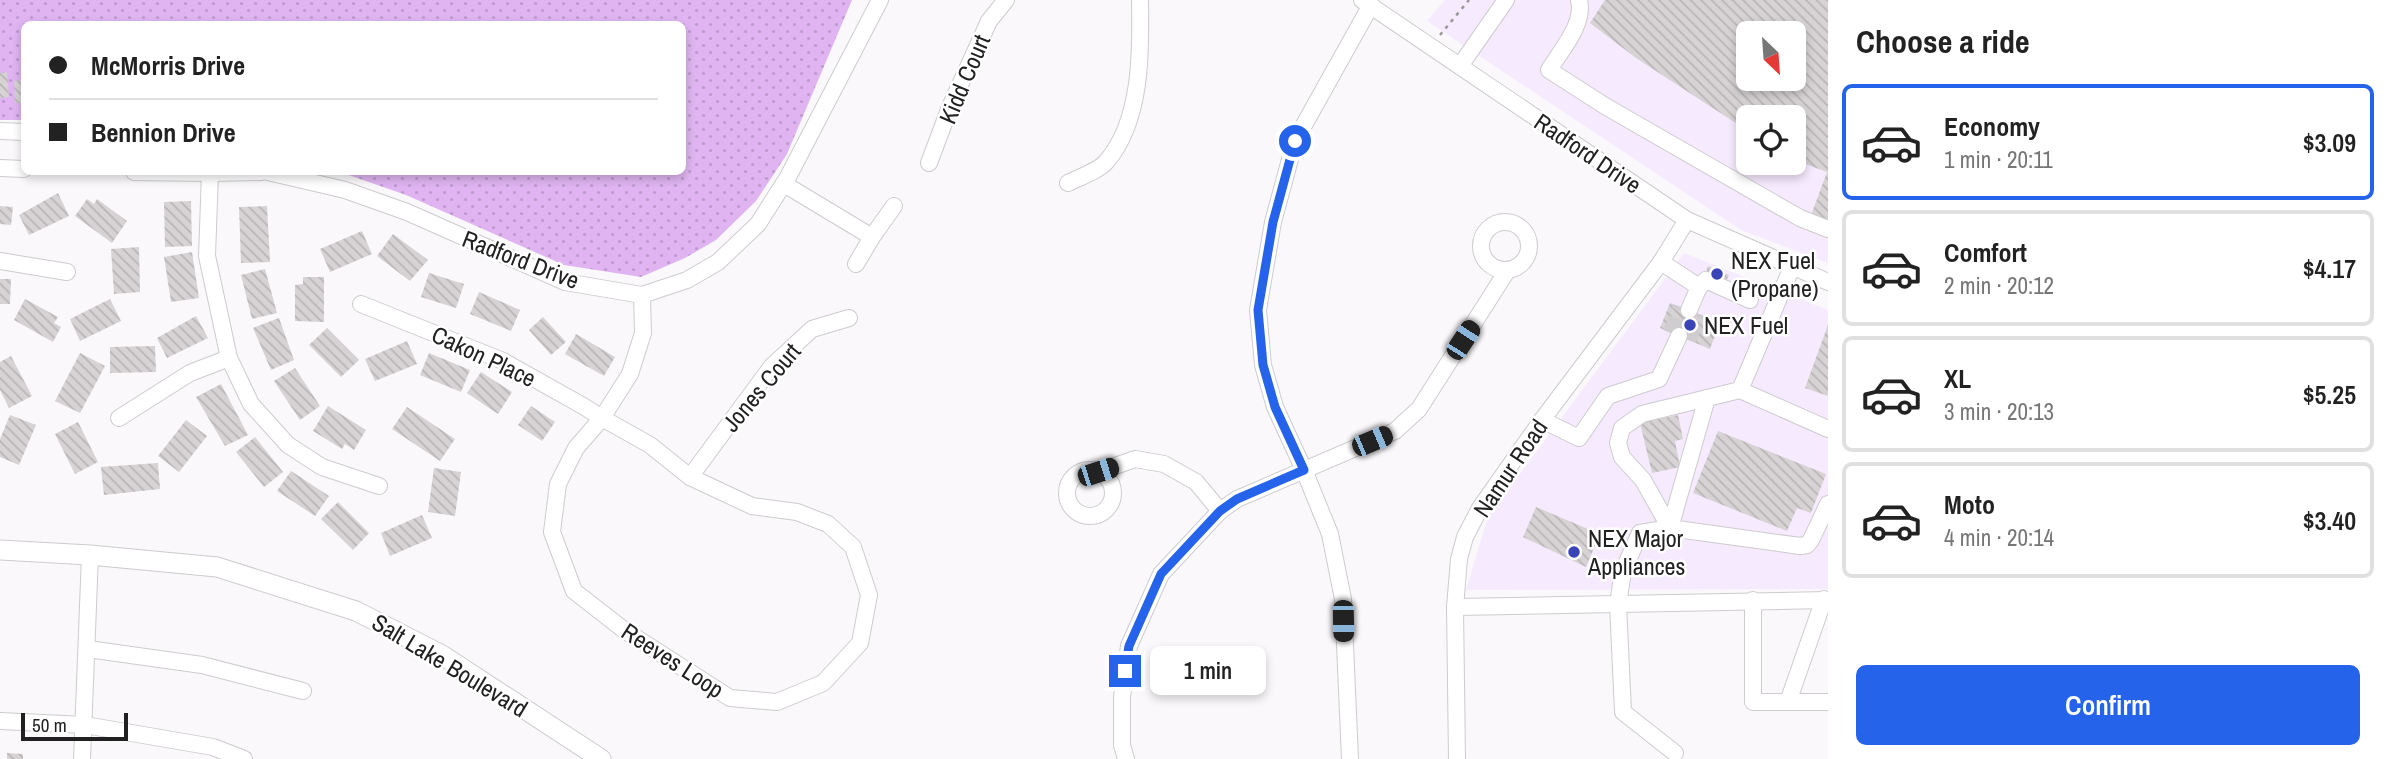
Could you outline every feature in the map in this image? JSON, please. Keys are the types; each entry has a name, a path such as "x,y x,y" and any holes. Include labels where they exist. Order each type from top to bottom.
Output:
{"main road":[{"name":"Salt Lake Boulevard","path":"0,550 217,567 356,611 442,655 601,759"}],"street":[{"name":"Radford Drive","path":"281,175 345,190 407,212 565,282 642,295 687,280 718,262 758,223 784,184 880,0"},
{"name":"Kidd Court","path":"929,163 950,107 989,21 1006,0"},
{"path":"1069,183 1105,163 1128,125 1141,56 1140,0"},
{"path":"1460,66 1506,0"},
{"path":"1579,0 1581,11 1577,24 1549,70 1605,106 1800,218 1828,229"},
{"name":"Radford Drive","path":"1367,3 1687,220 1828,282"},
{"path":"1350,759 1343,599 1329,534 1275,407 1266,376 1258,310 1273,222 1295,141 1367,3"},
{"path":"0,131 21,132"},
{"path":"0,168 21,169"},
{"path":"210,175 207,256 229,358 251,404 288,445 322,467 379,486"},
{"path":"784,184 872,237"},
{"path":"856,264 894,206"},
{"name":"Namur Road","path":"1457,759 1455,607 1459,559 1465,537 1480,508 1542,420 1661,262 1687,220"},
{"path":"0,261 67,272"},
{"path":"1661,262 1692,304 1706,280 1750,300"},
{"path":"1741,390 1792,267"},
{"path":"1126,759 1122,745 1122,697 1129,646 1161,574 1220,511 1237,499 1395,431 1419,408 1507,271"},
{"name":"Reeves Loop","path":"603,418 650,445 690,477 752,506 797,512 828,524 853,547 869,596 860,643 823,683 777,702 730,698 624,630 574,591 552,532 558,484 576,448 603,418 630,374 643,333 642,295"},
{"name":"Cakon Place","path":"361,304 503,360 603,418"},
{"name":"Jones Court","path":"690,477 772,366 812,329 849,318"},
{"path":"1542,420 1579,438 1608,396 1659,379 1678,340"},
{"path":"119,418 190,373 229,358"},
{"path":"1670,528 1643,480 1622,457 1618,443 1622,428 1642,414 1741,390 1828,429"},
{"path":"1670,528 1707,398"},
{"path":"1098,472 1135,459 1164,464 1196,482 1220,511"},
{"path":"1677,757 1623,712 1618,604 1623,571 1640,533 1670,528 1800,546 1811,540 1828,504"},
{"path":"82,759 90,555"},
{"path":"1753,600 1753,702 1828,702"},
{"path":"1455,607 1826,600 1788,702"},
{"path":"88,649 202,666 303,691"},
{"path":"0,721 85,725 213,747 244,759"}],"path":[{"path":"1431,46 1469,0"}],"shaded area":[{"path":"0,0 852,0 787,154 756,201 716,240 685,258 641,277 564,265 406,195 349,175 686,175 686,21 21,21 21,120 0,120"},
{"path":"1445,0 1828,0 1828,263 1741,230 1427,21"},
{"path":"1684,253 1828,310 1828,589 1466,590 1488,517"}],"building":[{"path":"1605,0 1828,0 1828,224 1810,218 1827,172 1806,164 1806,105 1736,105 1736,123 1636,58 1590,23"},
{"path":"7,72 9,97 0,98 0,73"},
{"path":"21,80 21,103 15,103 14,81"},
{"path":"58,193 69,216 29,235 19,215"},
{"path":"87,199 94,204 97,199 127,221 112,243 75,216"},
{"path":"191,201 192,246 165,247 164,202"},
{"path":"0,206 13,207 11,225 0,224"},
{"path":"267,206 270,262 241,263 239,207"},
{"path":"362,231 372,254 330,272 320,249"},
{"path":"393,234 428,260 410,281 377,256"},
{"path":"139,247 140,292 114,294 111,249"},
{"path":"192,252 199,298 171,302 164,257"},
{"name":"NEX Fuel (Propane)","path":"1708,266 1729,275 1725,283 1706,273"},
{"path":"265,269 277,313 252,319 241,275"},
{"path":"429,273 464,284 456,308 421,297"},
{"path":"303,277 324,277 324,322 295,321 295,285 303,284"},
{"path":"0,279 11,279 10,304 0,304"},
{"path":"479,292 520,310 511,331 470,314"},
{"path":"25,299 58,317 54,323 61,327 53,342 14,320"},
{"path":"110,299 121,321 80,341 70,319"},
{"name":"NEX Fuel","path":"1670,303 1720,322 1710,349 1660,328"},
{"path":"196,316 208,338 167,358 157,338"},
{"path":"543,317 566,342 551,355 529,330"},
{"path":"279,318 294,360 271,370 253,328"},
{"path":"1828,325 1828,396 1805,388"},
{"path":"327,328 359,360 341,377 309,345"},
{"path":"576,334 615,357 604,376 565,354"},
{"path":"407,341 417,364 375,381 365,359"},
{"path":"155,346 156,372 110,373 110,347"},
{"path":"80,353 105,366 80,413 55,401"},
{"path":"429,353 470,370 461,392 420,375"},
{"path":"11,356 32,396 9,408 0,390 0,362"},
{"path":"295,368 320,406 300,420 274,381"},
{"path":"481,372 512,392 498,414 467,393"},
{"path":"221,384 248,435 225,446 196,397"},
{"path":"328,406 366,430 354,450 345,444 342,449 313,431"},
{"path":"531,406 555,422 542,441 518,425"},
{"path":"407,407 455,439 440,461 392,429"},
{"path":"10,415 36,425 19,465 0,457 0,439"},
{"path":"1678,415 1683,439 1675,441 1680,467 1652,473 1640,423"},
{"path":"186,420 207,436 179,472 158,456"},
{"path":"78,422 98,462 75,474 55,434"},
{"path":"1718,431 1826,474 1811,513 1797,508 1787,531 1693,493"},
{"path":"255,437 283,472 264,487 236,452"},
{"path":"158,463 160,489 104,495 101,467"},
{"path":"434,468 461,472 455,516 428,512"},
{"path":"291,471 329,496 315,516 277,491"},
{"path":"338,502 369,533 353,550 321,519"},
{"name":"NEX Major Appliances","path":"1536,507 1600,534 1586,567 1523,537"},
{"path":"422,515 432,538 390,556 381,533"},
{"path":"7,753 23,754 23,759 7,759"}],"tunnel":[{"path":"1671,333 1681,307"},
{"path":"1688,340 1698,314"}],"place":[{"name":"NEX Fuel (Propane)","path":"1717,274"},
{"name":"NEX Fuel","path":"1690,325"},
{"name":"NEX Major Appliances","path":"1574,552"}],"route":[{"path":"1125,671 1129,646 1161,574 1220,511 1237,499 1304,470 1275,407 1263,365 1258,310 1273,222 1295,141"}]}
